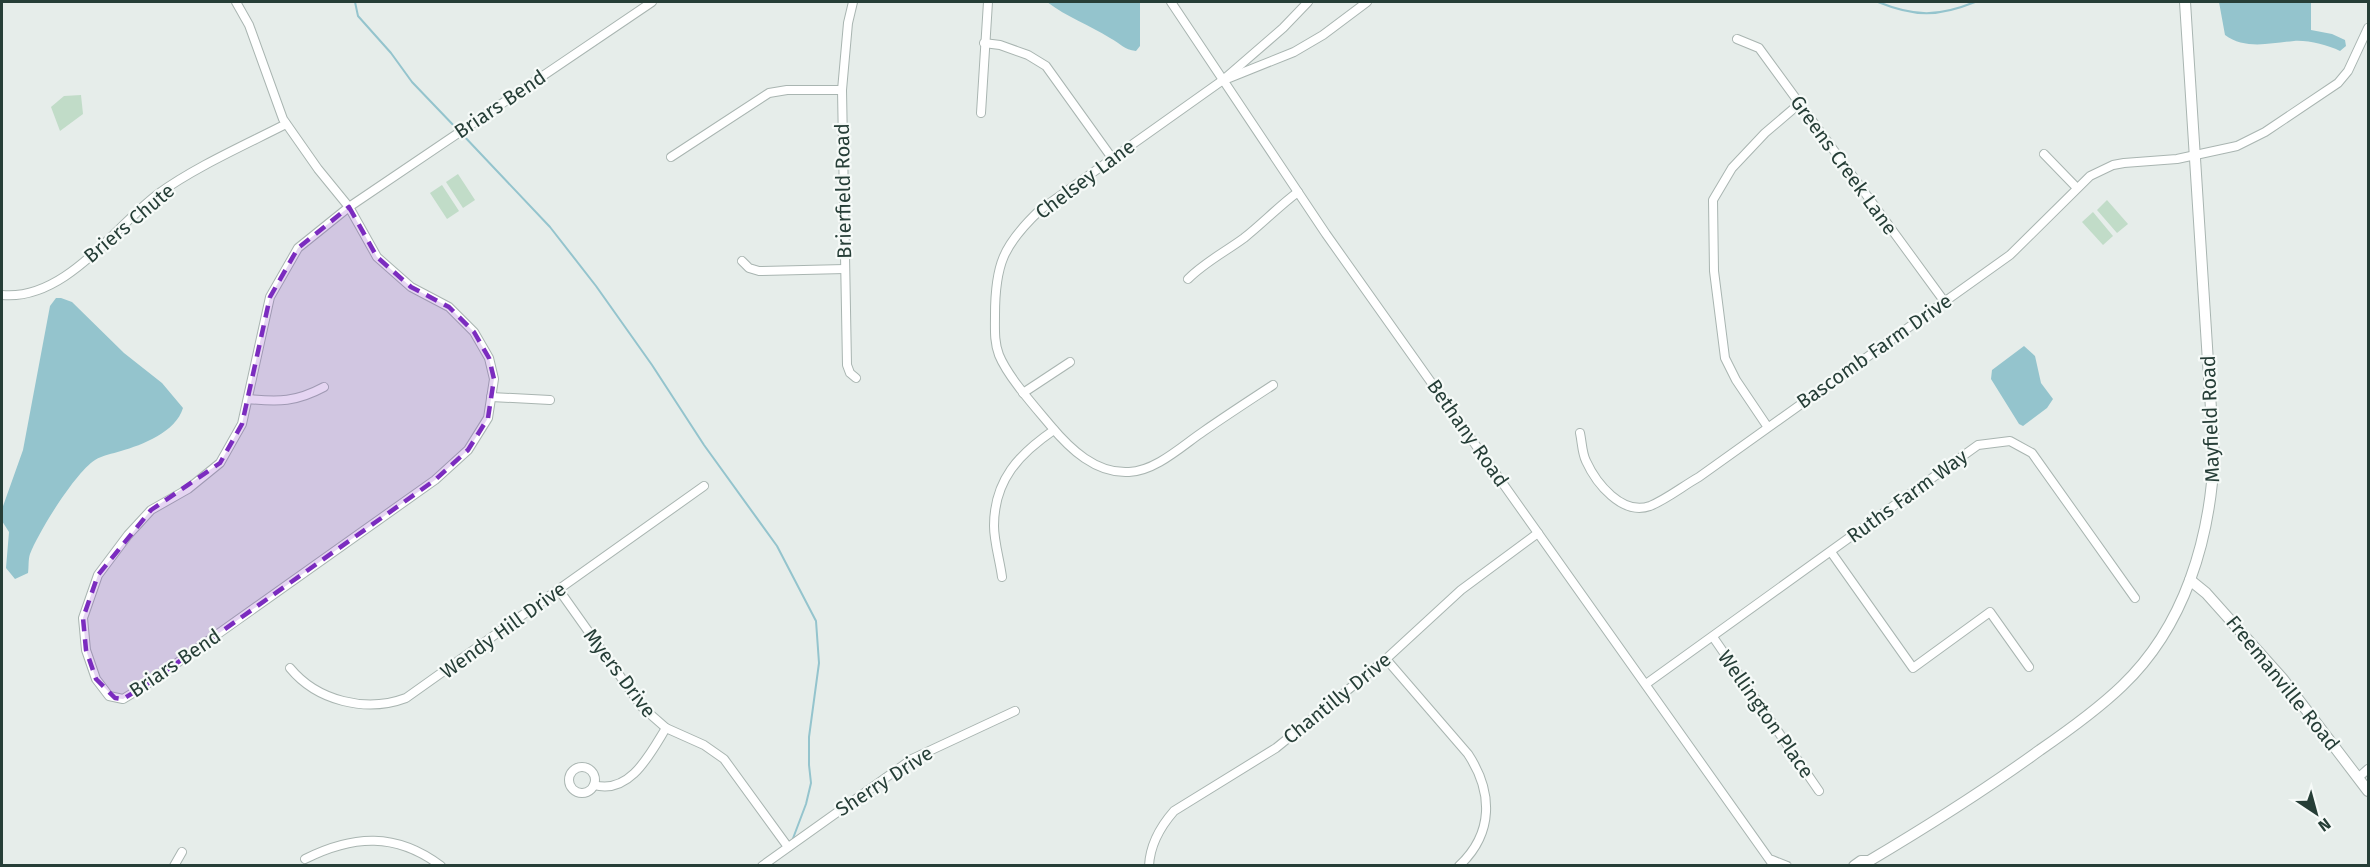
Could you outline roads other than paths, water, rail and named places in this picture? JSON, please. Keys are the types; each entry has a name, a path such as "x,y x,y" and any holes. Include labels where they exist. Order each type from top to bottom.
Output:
{"street":[{"path":"236,2 254,37 286,124 349,207"},
{"name":"Briars Bend","path":"349,207 377,257 411,287 449,307 474,332 489,358 494,379 488,418 468,450 435,480 146,685 123,699 109,696 96,679 90,660 83,618 98,575 128,535 151,510 188,489 220,463 242,424 270,297 298,248 349,207 652,2"},
{"name":"Brierfield Road","path":"853,2 848,23 842,90 847,365 850,373 856,378"},
{"path":"981,113 988,2"},
{"name":"Bethany Road","path":"1171,2 1298,192 1773,863 1787,866"},
{"path":"1223,80 1284,28 1308,2"},
{"path":"1223,80 1294,52 1323,35 1364,2"},
{"name":"Mayfield Road","path":"1854,866 1862,861 1867,863 1943,817 2000,780 2097,710 2125,684 2152,651 2174,616 2190,580 2208,520 2214,456 2185,2"},
{"name":"Bascomb Farm Drive","path":"1581,433 1586,460 1610,495 1621,503 1636,508 1648,506 1699,477 1767,426 2020,247 2076,187 2090,176 2113,165 2177,159 2237,146 2265,132 2344,78 2368,28"},
{"name":"Greens Creek Lane","path":"1737,39 1759,48 1944,301"},
{"path":"984,43 1000,45 1028,55 1046,66 1112,158"},
{"name":"Chelsey Lane","path":"1223,80 1035,215 1011,242 1000,265 995,291 995,340 1000,357 1023,393 1054,430 1074,451 1092,463 1119,472 1133,472 1164,460 1273,385"},
{"path":"671,157 769,93 787,90 842,90"},
{"path":"1767,426 1736,380 1725,358 1714,271 1713,200 1732,168 1765,133 1799,104"},
{"name":"Briers Chute","path":"2,295 22,295 58,281 159,193 221,157 286,124"},
{"path":"2044,154 2076,187"},
{"path":"1188,279 1201,266 1244,238 1277,207 1298,192"},
{"path":"742,261 749,268 759,271 845,269"},
{"path":"1023,393 1070,362"},
{"path":"248,399 284,402 300,398 324,387"},
{"path":"491,397 549,400"},
{"path":"1002,577 994,527 996,508 1003,483 1024,452 1054,430"},
{"name":"Ruths Farm Way","path":"1646,684 1978,445 2010,441 2032,453 2134,598"},
{"name":"Wendy Hill Drive","path":"290,668 307,686 329,697 369,705 395,702 418,692 704,486"},
{"name":"Chantilly Drive","path":"1149,866 1154,840 1162,825 1174,811 1276,748 1386,659 1461,590 1538,533"},
{"path":"1831,552 1913,668 1990,612 2029,667"},
{"name":"Freemanville Road","path":"2190,580 2206,593 2256,647 2368,791"},
{"name":"Myers Drive","path":"558,590 642,707 666,728 704,745 724,759 788,847"},
{"name":"Wellington Place","path":"1713,637 1819,791"},
{"path":"1386,659 1468,754 1478,768 1484,785 1487,803 1480,838 1468,857 1459,866"},
{"name":"Sherry Drive","path":"762,866 912,759 1016,711"},
{"path":"594,785 607,787 624,782 638,771 666,728"},
{"path":"2359,777 2368,769"},
{"path":"305,859 333,847 372,839 407,847 441,866"},
{"path":"174,866 182,852"}],"water":[{"path":"1047,2 1140,2 1140,46 1136,51 1125,48"},
{"path":"2219,2 2311,2 2311,30 2332,34 2345,40 2346,46 2340,51 2305,41 2241,43 2225,35"},
{"path":"56,298 72,302 124,353 162,383 183,408 166,431 139,445 101,457 87,467 68,489 41,531 30,554 28,573 15,579 6,568 9,532 2,521 2,509 23,450 50,306"},
{"path":"2024,346 2035,356 2041,383 2053,399 2047,408 2023,426 2019,424 1991,379 1992,370"}],"waterway":[{"path":"355,2 358,16 391,53 412,82 458,130"},
{"path":"1878,2 1915,13 1938,13 1975,2"},
{"path":"462,134 550,227 596,286 652,365 704,445 777,546 816,621 819,663 809,737 811,783 792,841"}]}
